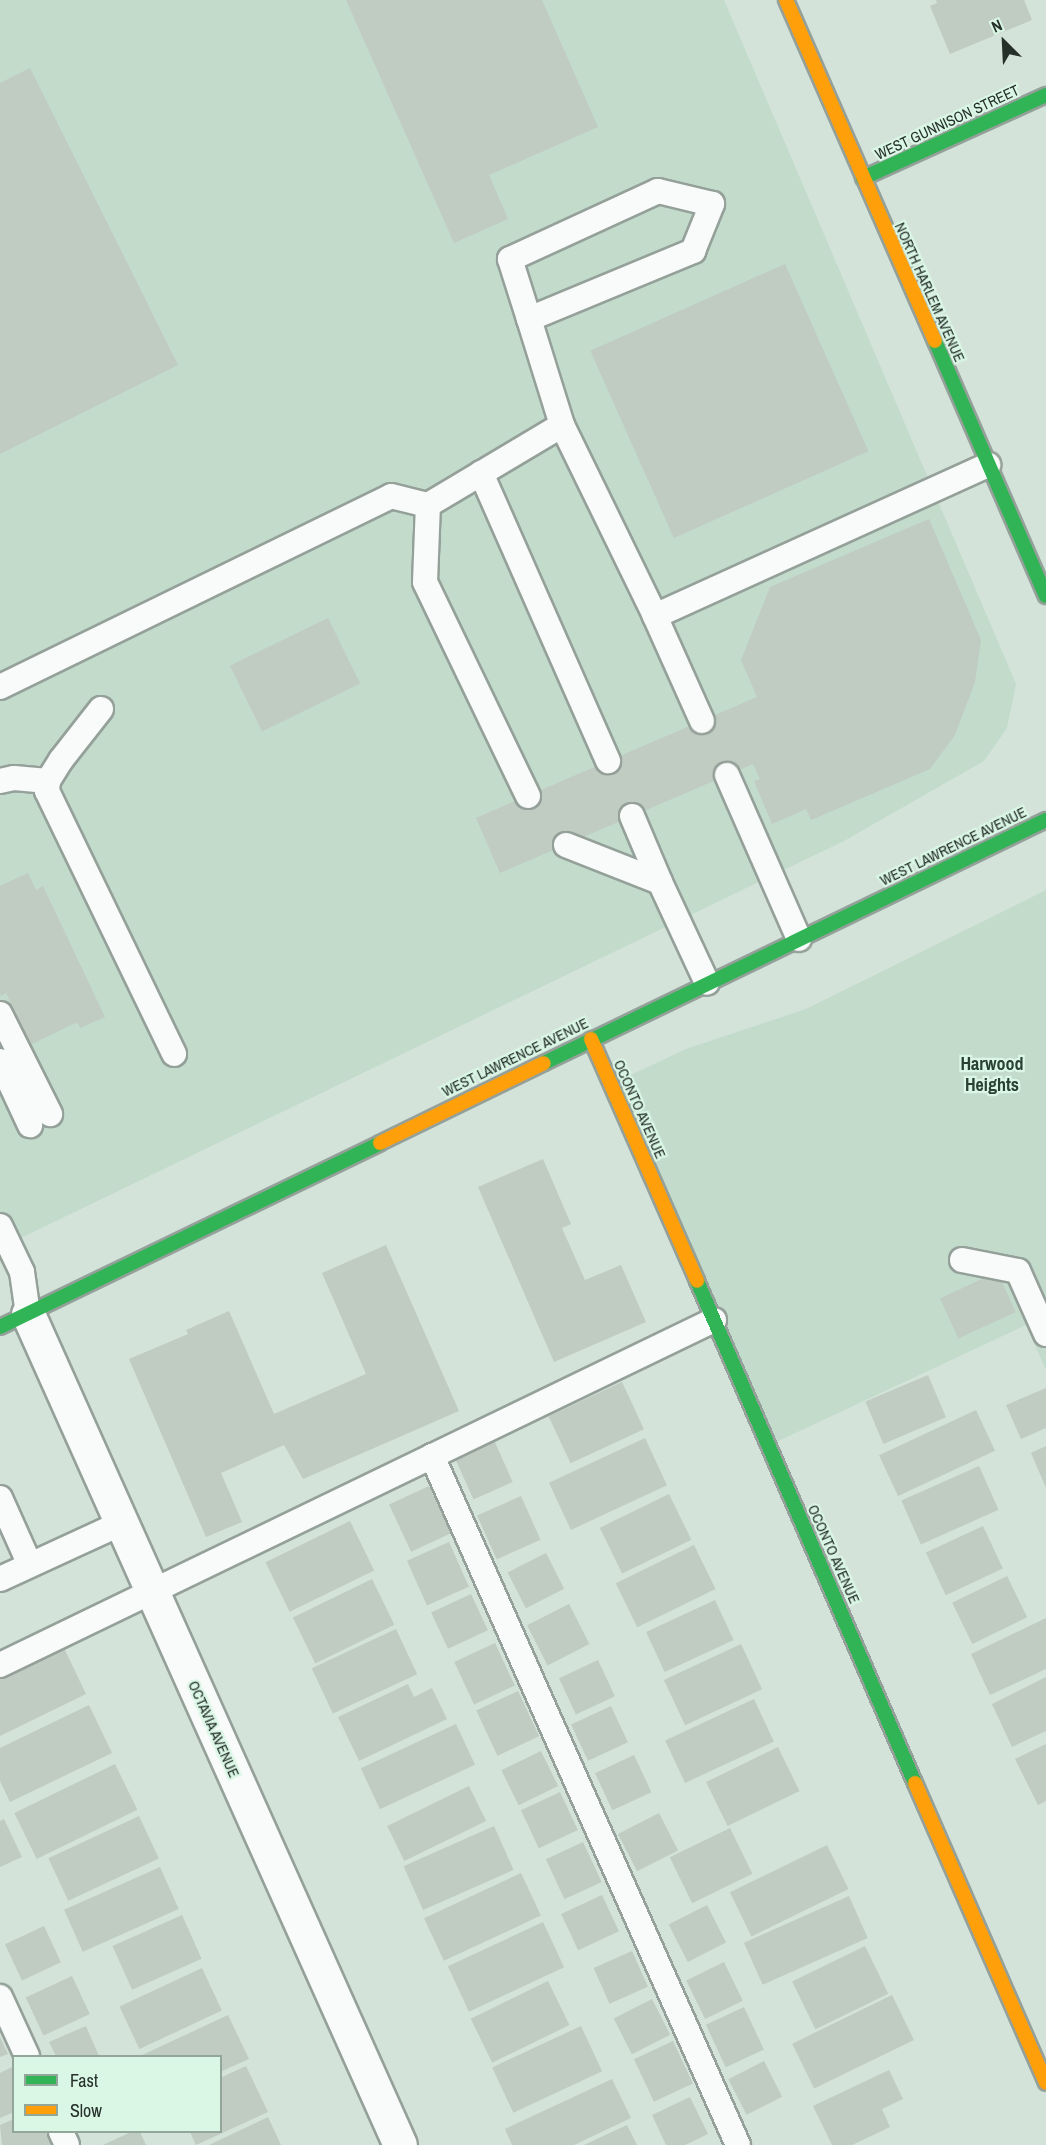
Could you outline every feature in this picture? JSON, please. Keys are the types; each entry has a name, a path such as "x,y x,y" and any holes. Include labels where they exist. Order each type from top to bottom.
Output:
{"main road":[{"name":"NORTH HARLEM AVENUE","path":"786,0 1046,596"},
{"name":"WEST GUNNISON STREET","path":"863,178 1046,95"},
{"name":"WEST LAWRENCE AVENUE","path":"14,1320 1046,820"},
{"name":"OCONTO AVENUE","path":"591,1039 1046,2083"}],"street":[{"name":"OCTAVIA AVENUE","path":"14,1320 122,1523 400,2145"}],"lane":[{"path":"529,319 693,250 712,204 658,191 510,259 562,425 655,616 702,721"},
{"path":"0,687 392,496 428,504 562,425"},
{"path":"655,616 988,465"},
{"path":"481,473 608,761"},
{"path":"428,504 425,582 528,796"},
{"path":"101,709 61,760 48,781 47,791 174,1053"},
{"path":"726,775 799,939"},
{"path":"0,781 20,778 48,781"},
{"path":"632,816 706,983"},
{"path":"566,845 660,882"},
{"path":"0,1014 40,1119 0,1061"},
{"path":"0,1226 22,1272 14,1320"},
{"path":"962,1260 1018,1271 1046,1334"},
{"path":"0,1665 714,1320"},
{"path":"432,1456 738,2145"},
{"path":"0,1498 30,1565"},
{"path":"0,1579 122,1523"},
{"path":"0,1997 27,2055"}],"shaded area":[{"path":"0,0 724,0 1016,684 1007,728 984,761 844,841 0,1248"},
{"path":"1046,890 1046,1370 1026,1325 774,1443 614,1083 686,1049 806,1009"}],"building":[{"path":"346,0 542,0 598,127 489,175 508,219 454,243"},
{"path":"936,0 1024,0 1032,20 950,54 930,6 937,3"},
{"path":"30,68 178,365 0,454 0,83"},
{"path":"785,264 868,451 674,538 590,351"},
{"path":"929,519 981,640 975,682 955,735 930,769 811,820 806,809 772,824 754,781 760,779 753,764 500,873 476,818 757,697 741,660 770,587"},
{"path":"328,618 360,684 262,731 230,666"},
{"path":"28,873 36,890 43,886 105,1017 80,1028 78,1023 73,1024 30,1045 6,993 1,996 0,993 0,886"},
{"path":"543,1159 571,1224 562,1228 585,1280 621,1265 646,1322 554,1362 478,1187"},
{"path":"386,1245 459,1411 303,1479 284,1445 221,1473 242,1522 206,1537 129,1359 188,1334 186,1330 229,1311 274,1414 366,1374 322,1273"},
{"path":"997,1272 1016,1312 958,1339 940,1299"},
{"path":"928,1375 946,1417 883,1444 865,1402"},
{"path":"622,1382 644,1429 571,1463 549,1416"},
{"path":"1046,1388 1046,1428 1021,1439 1006,1405"},
{"path":"976,1410 995,1451 898,1496 879,1455"},
{"path":"645,1438 667,1485 571,1530 549,1483"},
{"path":"494,1440 513,1482 473,1500 455,1457"},
{"path":"1046,1446 1046,1488 1031,1453"},
{"path":"979,1466 999,1510 921,1544 901,1501"},
{"path":"429,1486 451,1533 411,1552 389,1505"},
{"path":"669,1494 691,1540 622,1574 600,1528"},
{"path":"521,1496 541,1540 497,1559 477,1516"},
{"path":"350,1521 374,1570 290,1612 266,1562"},
{"path":"983,1526 1003,1569 946,1595 926,1553"},
{"path":"449,1542 469,1587 427,1605 407,1561"},
{"path":"694,1545 715,1589 637,1627 616,1583"},
{"path":"546,1553 564,1589 526,1608 508,1573"},
{"path":"1007,1576 1027,1617 972,1644 952,1603"},
{"path":"372,1579 394,1625 315,1663 293,1618"},
{"path":"471,1594 488,1630 448,1649 431,1613"},
{"path":"715,1600 734,1640 665,1672 646,1632"},
{"path":"569,1604 589,1644 548,1665 527,1625"},
{"path":"1046,1618 1046,1669 990,1695 971,1654"},
{"path":"396,1629 417,1674 333,1714 312,1668"},
{"path":"495,1643 515,1686 474,1705 454,1662"},
{"path":"741,1644 762,1689 685,1725 664,1680"},
{"path":"63,1646 86,1694 0,1736 0,1677"},
{"path":"598,1660 615,1696 576,1714 559,1678"},
{"path":"1046,1677 1046,1731 1012,1747 992,1704"},
{"path":"408,1684 414,1697 432,1688 447,1719 359,1761 338,1717"},
{"path":"518,1691 539,1736 497,1756 476,1710"},
{"path":"754,1699 774,1742 685,1783 665,1740"},
{"path":"89,1705 112,1753 10,1802 0,1781 0,1748"},
{"path":"611,1706 628,1742 588,1761 571,1725"},
{"path":"456,1724 475,1765 380,1809 361,1768"},
{"path":"1046,1744 1046,1801 1038,1805 1015,1759"},
{"path":"778,1747 799,1791 728,1826 706,1782"},
{"path":"541,1751 558,1786 519,1805 501,1770"},
{"path":"634,1755 651,1792 612,1810 595,1773"},
{"path":"115,1764 137,1810 37,1859 14,1813"},
{"path":"469,1786 486,1821 404,1861 387,1826"},
{"path":"560,1792 578,1830 539,1848 521,1810"},
{"path":"659,1813 678,1850 637,1871 618,1834"},
{"path":"139,1816 159,1859 68,1901 48,1858"},
{"path":"4,1819 22,1857 0,1867 0,1821"},
{"path":"494,1826 514,1870 423,1910 404,1866"},
{"path":"730,1828 752,1874 692,1903 670,1857"},
{"path":"583,1842 602,1882 564,1899 546,1859"},
{"path":"827,1845 848,1889 751,1936 730,1892"},
{"path":"160,1867 179,1909 83,1952 64,1910"},
{"path":"521,1873 541,1916 444,1961 424,1918"},
{"path":"602,1895 619,1931 578,1950 561,1914"},
{"path":"849,1896 868,1938 763,1985 744,1943"},
{"path":"707,1905 726,1942 688,1962 669,1925"},
{"path":"182,1915 202,1959 132,1990 113,1946"},
{"path":"543,1922 564,1967 469,2012 448,1966"},
{"path":"44,1926 61,1962 22,1980 5,1944"},
{"path":"865,1946 888,1994 815,2029 792,1982"},
{"path":"632,1951 648,1987 609,2004 594,1968"},
{"path":"724,1962 743,2001 705,2019 686,1980"},
{"path":"202,1968 222,2011 139,2049 120,2006"},
{"path":"72,1976 90,2014 44,2036 26,1998"},
{"path":"548,1981 569,2025 492,2063 471,2019"},
{"path":"892,1995 914,2040 814,2089 792,2044"},
{"path":"652,1999 670,2035 632,2054 614,2019"},
{"path":"744,2007 764,2050 726,2067 706,2025"},
{"path":"228,2015 249,2059 222,2071 222,2055 142,2055"},
{"path":"86,2026 99,2055 56,2055 49,2042"},
{"path":"581,2026 602,2071 513,2113 492,2067"},
{"path":"0,2037 8,2054 0,2057"},
{"path":"673,2041 693,2084 654,2102 634,2059"},
{"path":"764,2061 782,2097 747,2115 728,2079"},
{"path":"246,2066 268,2112 196,2145 190,2133 222,2133 222,2077"},
{"path":"12,2067 12,2113 0,2118 0,2073"},
{"path":"889,2070 903,2099 882,2109 890,2127 852,2145 832,2145 813,2106"},
{"path":"612,2079 631,2118 574,2145 512,2145 505,2129"},
{"path":"690,2097 708,2134 685,2145 666,2145 652,2115"},
{"path":"268,2117 281,2145 209,2145"},
{"path":"12,2120 12,2133 46,2133 52,2145 2,2145 0,2125"},
{"path":"627,2125 637,2145 584,2145"},
{"path":"129,2133 140,2133 146,2145 103,2145"}],"traffic: fast":[{"path":"863,178 1046,95"},
{"path":"935,341 1046,596"},
{"path":"544,1063 1046,820"},
{"path":"0,1327 380,1143"},
{"path":"697,1281 915,1783"}],"traffic: slow":[{"path":"786,0 935,341"},
{"path":"591,1039 697,1281"},
{"path":"380,1143 544,1063"},
{"path":"915,1783 1046,2083"}],"district":[{"name":"Harwood Heights","path":"992,1075"}]}
